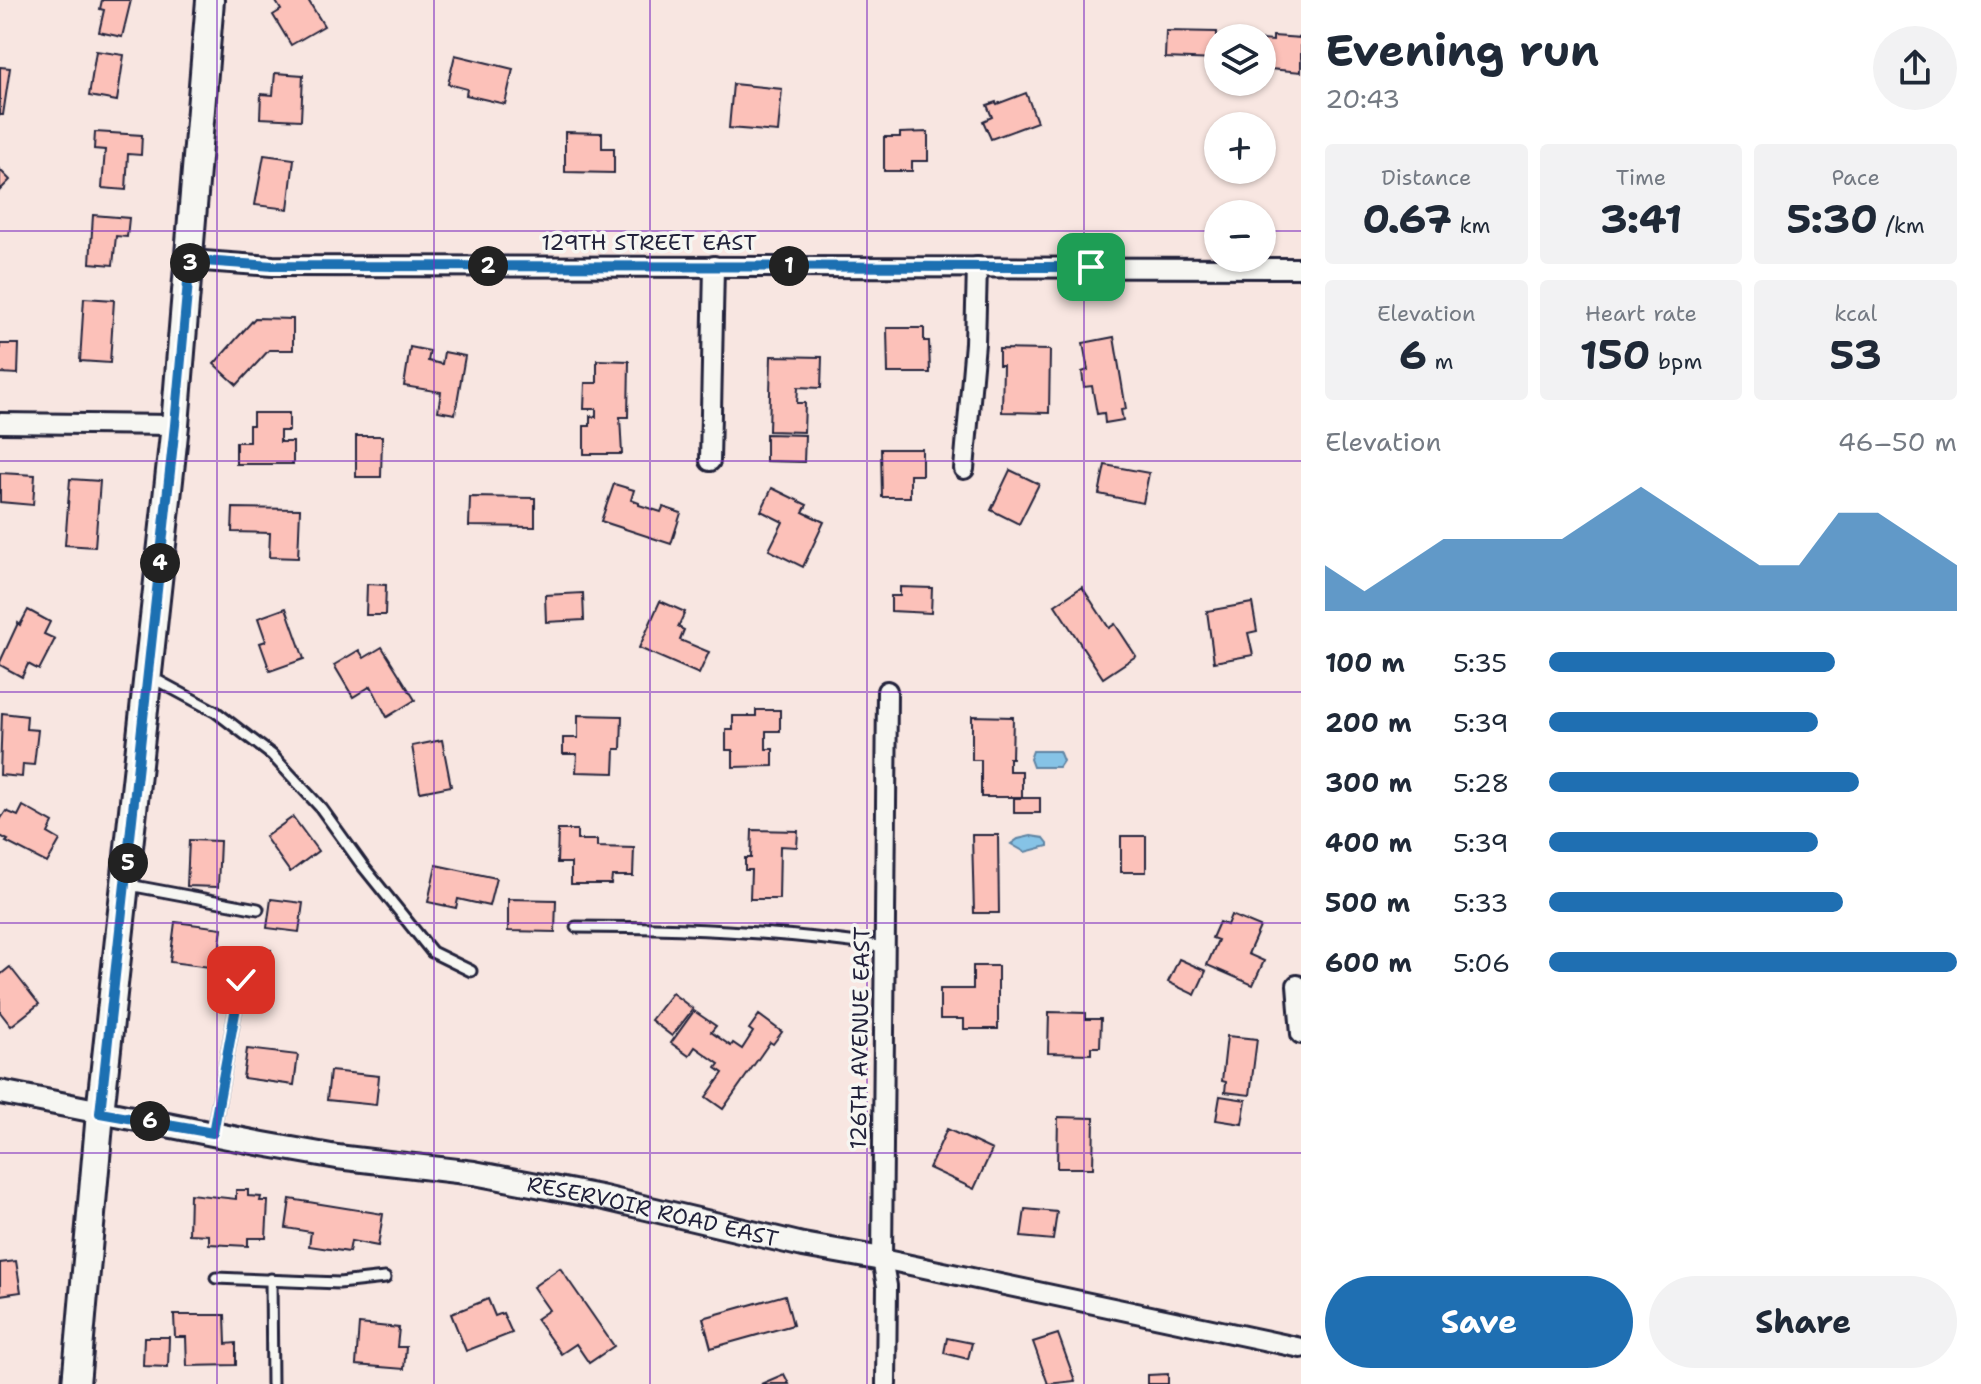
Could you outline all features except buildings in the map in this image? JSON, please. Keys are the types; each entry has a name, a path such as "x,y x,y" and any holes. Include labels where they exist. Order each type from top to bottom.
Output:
{"main road":[{"path":"76,1384 100,1113 175,425 210,0"}],"street":[{"name":"129TH STREET EAST","path":"190,260 273,266 1301,268"},
{"path":"710,461 714,266"},
{"path":"964,469 975,343 977,267"},
{"path":"0,423 175,425"},
{"name":"126TH AVENUE EAST","path":"886,1384 887,1286 882,1259 887,691"},
{"path":"1297,985 1301,1034"},
{"name":"RESERVOIR ROAD EAST","path":"0,1092 322,1155 474,1173 600,1197 788,1242 1301,1348"}],"lane":[{"path":"148,675 216,712 272,755 321,808 432,952 471,971"},
{"path":"126,885 258,909"},
{"path":"576,927 675,927 840,940 885,947"},
{"path":"213,1133 241,980"},
{"path":"216,1278 339,1283 385,1278"},
{"path":"271,1279 272,1384"}],"water":[{"path":"1033,751 1059,751 1063,761 1059,767 1033,767 1030,759"},
{"path":"1031,836 1044,838 1048,846 1025,852 1011,844 1018,839"}],"route":[{"path":"241,980 213,1133 100,1113 190,260 273,266 1091,267"}]}
